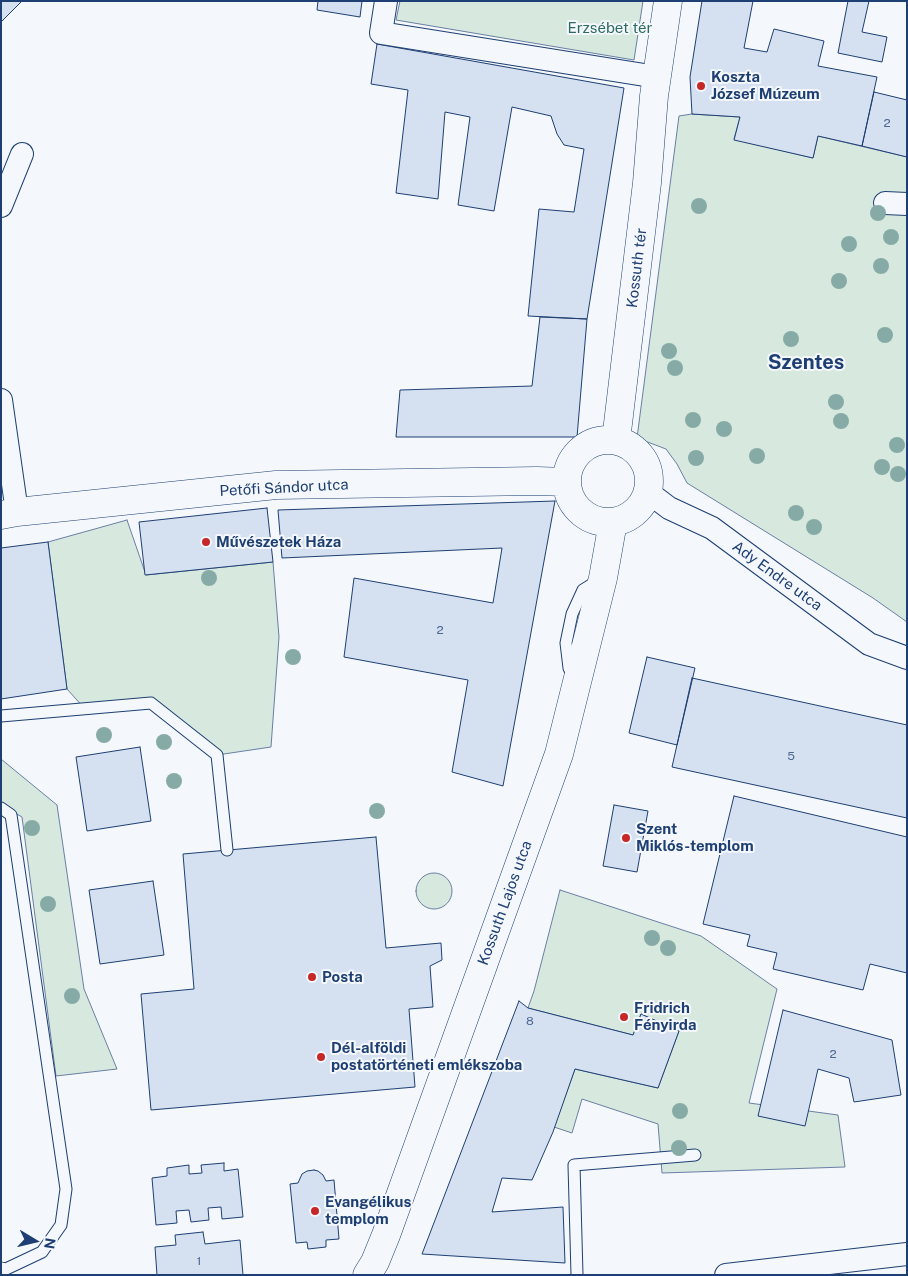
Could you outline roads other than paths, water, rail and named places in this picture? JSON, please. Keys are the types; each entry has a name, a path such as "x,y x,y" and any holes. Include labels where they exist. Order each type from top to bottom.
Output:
{"street":[{"path":"386,1 380,33 656,86 668,1"},
{"name":"Kossuth tér","path":"616,440 647,183 656,86"},
{"path":"1,206 22,154"},
{"path":"885,203 907,204"},
{"path":"1,400 9,513"},
{"path":"616,440 632,447 643,459 648,470 648,492 643,503 625,518 613,522 599,521 587,516 577,507 570,495 567,482 569,470 574,458 582,449 593,442 616,440"},
{"name":"Petőfi Sándor utca","path":"9,513 276,485 537,480 567,482"},
{"name":"Ady Endre utca","path":"648,492 669,508 712,528 869,644 907,658"},
{"name":"Kossuth Lajos utca","path":"376,1271 559,754 603,578 613,522"},
{"path":"726,1275 907,1254"}],"lane":[{"path":"1,716 151,703 216,755 227,850"},
{"path":"1,808 11,816 66,1189 61,1225 42,1252 6,1269 1,1268"},
{"path":"576,1275 574,1165 695,1155"}],"place":[{"name":"Koszta József Múzeum","path":"701,86"},
{"name":"Művészetek Háza","path":"206,542"},
{"name":"Szent Miklós-templom","path":"626,838"},
{"name":"Posta","path":"312,977"},
{"name":"Fridrich Fényirda","path":"624,1017"},
{"name":"Dél-alföldi postatörténeti emlékszoba","path":"321,1057"},
{"name":"Evangélikus templom","path":"315,1211"}],"district":[{"name":"Szentes","path":"806,363"}],"park label":[{"name":"Erzsébet tér","path":"610,28"}]}
